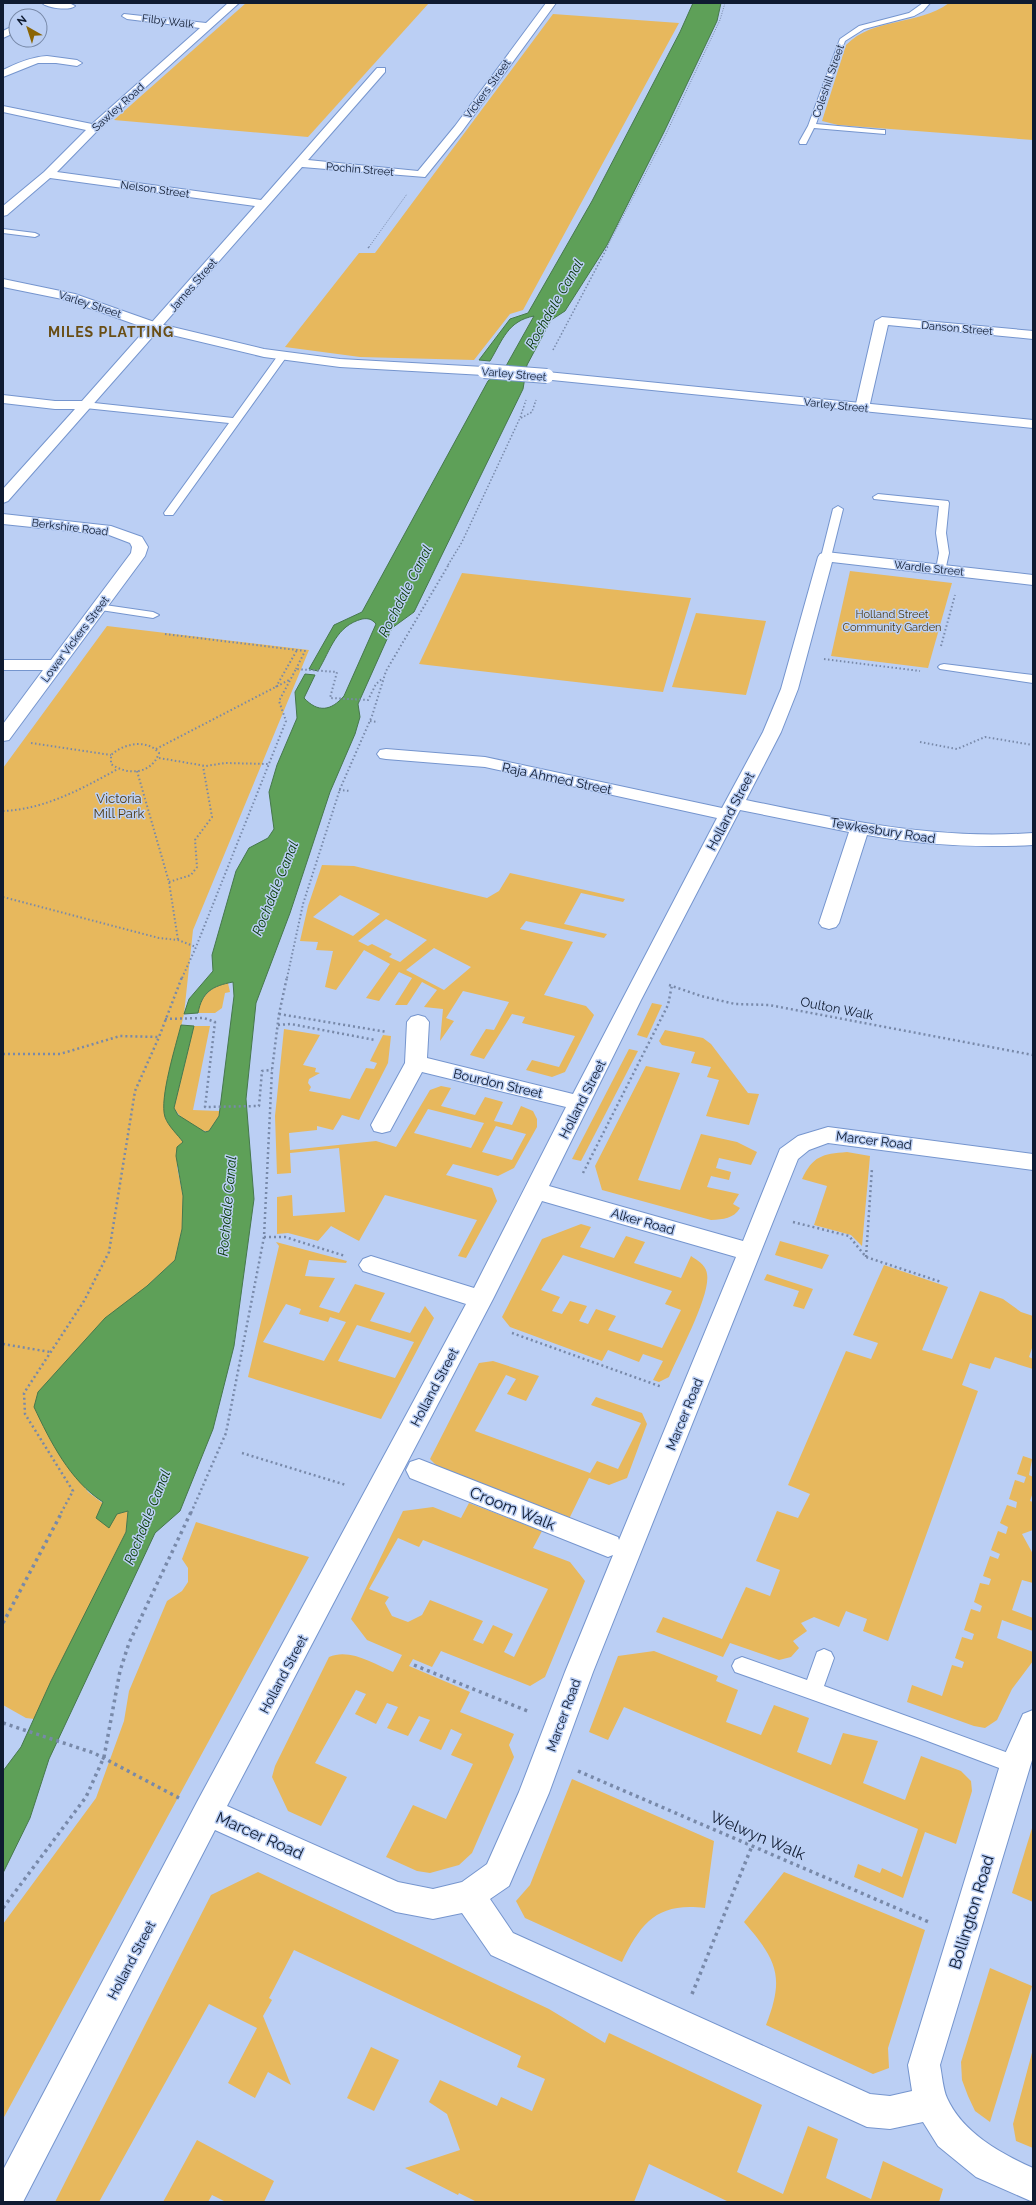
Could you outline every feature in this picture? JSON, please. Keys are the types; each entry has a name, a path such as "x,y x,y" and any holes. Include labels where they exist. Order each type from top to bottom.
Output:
{"street":[{"path":"47,3 70,6"},
{"name":"Sawley Road","path":"6,208 48,174 94,128 234,3"},
{"name":"Vickers Street","path":"421,174 459,128 551,3"},
{"name":"Filby Walk","path":"144,7 128,16 208,26"},
{"path":"3,74 24,62 41,58 51,58 77,63"},
{"name":"James Street","path":"3,498 156,327 381,70"},
{"path":"3,109 94,128"},
{"name":"Pochin Street","path":"299,163 421,174"},
{"name":"Nelson Street","path":"48,174 263,204"},
{"name":"Varley Street","path":"3,283 70,297 156,327 218,343 282,356 340,363 547,376 1033,424"},
{"name":"Danson Street","path":"862,408 882,321 1033,334"},
{"path":"3,399 55,405 85,405"},
{"name":"Berkshire Road","path":"3,519 111,531 136,540"},
{"name":"Lower Vickers Street","path":"3,736 139,553 140,547 136,540"},
{"name":"Wardle Street","path":"826,557 1033,580"},
{"name":"Holland Street","path":"5,2202 208,1812 481,1299 639,986 785,706 826,557"},
{"path":"3,665 55,665"},
{"name":"Raja Ahmed Street","path":"386,754 485,762 730,809"},
{"name":"Tewkesbury Road","path":"730,809 860,827 924,838 1004,842 1033,839"},
{"path":"829,923 860,827"},
{"path":"382,1125 416,1063 418,1022"},
{"name":"Bourdon Street","path":"416,1063 581,1103"},
{"name":"Marcer Road","path":"208,1812 396,1897 433,1904 469,1896 498,1875 534,1793 579,1672 750,1252 785,1160 795,1147 807,1141 828,1135 855,1137 1033,1162"},
{"name":"Alker Road","path":"536,1191 750,1252"},
{"path":"360,1261 481,1299"},
{"name":"Croom Walk","path":"419,1470 608,1545"},
{"name":"Bollington Road","path":"1033,1723 1015,1765 924,2065 931,2103 950,2134 988,2165 1033,2186"},
{"path":"469,1896 502,1944 683,2012 873,2113 901,2111 931,2103"}],"lane":[{"name":"Coleshill Street","path":"802,142 812,126 842,40 846,36 869,25 914,13 924,8 927,3"},
{"path":"812,126 882,132"},
{"path":"3,231 35,235"},
{"path":"169,514 282,356"},
{"path":"85,405 236,421"},
{"path":"878,497 944,503 940,533 944,554 941,569"},
{"path":"826,557 838,509"},
{"path":"98,607 153,615"},
{"path":"944,667 1033,678"},
{"path":"813,1690 824,1658"},
{"path":"742,1666 813,1690 1015,1765"}],"path":[{"path":"556,345 665,136 720,20 725,3"},
{"path":"368,248 421,174"},
{"path":"296,669 305,671 337,672 330,698 368,700 376,684 383,678 419,612 462,542 521,416"},
{"path":"939,651 955,594"},
{"path":"3,1624 73,1491 25,1414 24,1393 84,1301 109,1252 135,1091 159,1037 176,990 196,947 286,721 279,701 305,651 163,634"},
{"path":"276,687 297,650"},
{"path":"800,656 921,671"},
{"path":"3,1908 86,1797 104,1757 120,1671 129,1643 177,1545 226,1433 264,1237 272,1070 279,1014 304,904 339,790 370,721 382,689 383,678"},
{"path":"156,749 290,680"},
{"path":"370,721 378,722"},
{"path":"920,742 957,748 985,738 1033,745"},
{"path":"24,742 111,755 121,747 144,744 156,749 159,758"},
{"path":"111,755 111,764 118,769 137,772 151,767 159,758"},
{"path":"159,758 203,766 225,763 268,764"},
{"path":"169,882 190,874 197,867 195,840 212,817 203,766"},
{"path":"3,811 34,809 60,798 118,769"},
{"path":"137,772 169,882 178,940"},
{"path":"339,790 350,791"},
{"path":"3,897 159,938 178,940 196,947"},
{"path":"583,1173 668,1005 672,985"},
{"name":"Oulton Walk","path":"639,986 672,985 701,996 735,1004 769,1005 1033,1055"},
{"path":"279,1014 390,1033"},
{"path":"165,1019 204,1018 215,1022 205,1106 259,1106 262,1071 272,1070"},
{"path":"278,1025 291,1024 375,1040"},
{"path":"3,1054 60,1054 120,1036 159,1037"},
{"path":"866,1257 872,1166"},
{"path":"790,1222 849,1236 866,1257 941,1282"},
{"path":"264,1237 285,1237 360,1261"},
{"path":"512,1333 665,1388"},
{"path":"3,1344 50,1352"},
{"path":"242,1453 352,1487"},
{"path":"414,1665 531,1712"},
{"path":"3,1723 104,1757 208,1812"},
{"name":"Welwyn Walk","path":"570,1768 937,1925"},
{"path":"683,2012 752,1846"}],"green space":[{"path":"246,3 429,3 308,137 114,120"},
{"path":"949,3 1033,3 1033,140 838,125 822,121 846,45 857,36 869,30 882,25 924,15"},
{"path":"553,14 679,23 523,310 510,314 474,360 360,357 285,347 359,253 375,253"},
{"name":"Holland Street Community Garden","path":"850,571 952,583 928,668 831,656"},
{"path":"462,573 691,598 663,692 419,664"},
{"path":"696,613 766,621 746,695 672,687"},
{"name":"Victoria Mill Park","path":"107,626 309,650 193,930 184,1014 165,1095 165,1118 183,1142 177,1167 183,1196 182,1229 175,1260 147,1286 47,1434 88,1492 117,1514 128,1511 126,1532 34,1719 26,1718 3,1705 3,768"},
{"path":"322,865 354,866 487,898 499,891 510,873 625,899 623,902 581,893 564,924 607,934 604,938 526,921 520,929 573,942 544,995 586,1006 594,1015 565,1072 552,1077 526,1070 532,1060 559,1067 575,1036 522,1023 525,1017 512,1014 484,1059 470,1055 486,1029 494,1030 509,1002 463,991 446,1018 454,1021 440,1041 443,1009 424,1007 437,990 422,982 407,1005 395,1005 412,978 399,972 379,1001 366,998 390,964 364,950 336,990 325,987 333,951 316,950 318,942 300,941 308,906","holes":["340,895 380,914 353,936 313,917","386,919 427,940 400,962 389,957 392,954 372,944 368,946 358,941","434,948 471,967 444,990 406,970"]},
{"path":"228,983 230,992 225,993 222,1008 215,1013 198,1013 201,1002 207,993 216,987"},
{"path":"652,1003 662,1005 647,1038 637,1035"},
{"path":"194,1026 210,1026 193,1110 219,1111 219,1116 209,1131 204,1131 189,1124 174,1108"},
{"path":"284,1029 320,1035 303,1065 316,1068 315,1072 320,1073 309,1079 308,1083 311,1087 309,1091 350,1099 366,1068 374,1069 377,1063 370,1061 383,1035 391,1036 388,1063 359,1120 342,1115 333,1130 317,1126 317,1130 289,1133 290,1150 376,1141 396,1147 430,1090 441,1086 451,1088 441,1106 475,1115 485,1097 503,1102 494,1121 512,1125 521,1106 533,1111 537,1119 537,1127 514,1168 498,1176 453,1164 446,1175 492,1188 497,1201 466,1258 458,1256 477,1220 385,1195 359,1241 331,1226 318,1241 288,1233 277,1234 277,1197 292,1195 293,1216 345,1212 339,1148 290,1153 291,1173 277,1174 275,1116","holes":["428,1109 484,1123 471,1148 414,1133","496,1126 526,1134 512,1160 482,1152"]},
{"path":"665,1030 703,1038 711,1044 748,1093 759,1094 749,1125 706,1116 719,1080 707,1077 711,1067 691,1063 695,1052 662,1045 659,1041"},
{"path":"629,1049 638,1051 581,1161 572,1159"},
{"path":"646,1066 680,1073 638,1180 680,1190 701,1134 737,1142 757,1152 751,1165 719,1158 716,1168 731,1172 729,1180 711,1176 707,1187 739,1194 733,1204 740,1208 731,1216 724,1219 711,1220 602,1190 595,1166"},
{"path":"847,1152 870,1156 862,1246 851,1235 814,1225 827,1186 802,1179 810,1165 819,1158 825,1155"},
{"path":"581,1224 591,1227 580,1247 614,1258 626,1236 645,1242 634,1263 681,1278 691,1256 703,1266 707,1274 707,1284 704,1296 693,1325 669,1377 659,1382 653,1380 663,1361 643,1354 639,1362 608,1350 602,1361 510,1327 502,1317 542,1239","holes":["563,1255 672,1291 665,1304 681,1310 662,1348 608,1330 616,1316 596,1309 588,1324 579,1321 587,1306 570,1301 562,1314 552,1311 560,1297 541,1290"]},
{"path":"780,1241 829,1255 822,1269 775,1255"},
{"path":"276,1242 347,1261 346,1263 309,1260 305,1276 335,1278 319,1307 339,1313 355,1284 385,1293 370,1321 410,1333 425,1306 434,1318 381,1419 248,1377 279,1246","holes":["286,1304 301,1309 299,1314 328,1322 330,1317 346,1322 324,1361 263,1342","357,1325 414,1342 395,1378 338,1361"]},
{"path":"884,1265 948,1287 922,1350 952,1359 980,1291 1003,1299 1021,1312 1033,1316 1033,1345 1029,1357 1033,1359 1033,1369 995,1357 990,1369 970,1363 962,1385 978,1391 888,1641 863,1631 867,1619 846,1611 839,1627 814,1617 801,1623 807,1631 793,1641 799,1648 791,1657 779,1660 730,1643 723,1657 656,1632 663,1617 722,1639 746,1587 770,1596 780,1570 756,1561 777,1511 798,1518 810,1494 788,1485 846,1351 871,1359 878,1343 853,1335"},
{"path":"767,1274 813,1289 804,1309 793,1306 799,1291 764,1280"},
{"path":"493,1361 539,1376 526,1401 507,1394 516,1379 506,1375 475,1431 590,1473 597,1461 618,1469 641,1423 591,1405 596,1397 642,1413 647,1424 627,1478 609,1485 589,1478 569,1519 442,1471 430,1459 479,1363"},
{"path":"1033,1455 1029,1475 1033,1477 1033,1492 1030,1501 1033,1502 1033,1530 1022,1534 1033,1554 1033,1583 1022,1580 1012,1610 1033,1618 1033,1631 1002,1620 997,1638 1033,1652 1033,1661 1012,1689 997,1720 985,1728 974,1726 907,1702 912,1685 942,1696 952,1665 962,1668 964,1662 955,1658 962,1637 972,1640 974,1634 964,1630 971,1609 980,1612 982,1606 974,1602 980,1583 989,1585 991,1579 983,1576 990,1556 998,1559 1000,1554 991,1550 998,1531 1006,1534 1008,1527 1000,1523 1007,1505 1016,1508 1017,1502 1009,1499 1015,1480 1024,1483 1026,1477 1017,1474 1023,1456 1032,1459"},
{"path":"469,1503 542,1531 533,1548 570,1562 585,1581 545,1677 530,1686 441,1651 432,1667 413,1659 409,1666 470,1692 460,1712 514,1734 509,1745 514,1757 472,1853 459,1865 430,1873 417,1871 386,1857 413,1805 446,1819 473,1764 451,1755 462,1734 451,1729 441,1750 419,1741 430,1720 419,1716 408,1736 387,1728 398,1707 387,1703 376,1724 355,1714 366,1694 356,1690 315,1763 347,1777 321,1826 288,1811 272,1777 275,1766 329,1657 345,1654 370,1661 393,1672 402,1655 367,1640 351,1619 403,1511 433,1507 461,1518","holes":["398,1538 419,1547 423,1540 548,1589 514,1657 504,1652 513,1634 493,1625 483,1644 473,1640 483,1621 430,1600 422,1615 408,1622 392,1616 385,1603 389,1597 369,1589"]},
{"path":"196,1522 309,1557 3,2119 3,1924 96,1798 124,1721 129,1691 167,1601 182,1591 188,1582 188,1568 182,1559"},
{"path":"654,1651 718,1676 716,1681 738,1690 726,1722 761,1735 774,1705 809,1718 797,1752 831,1765 843,1733 878,1741 863,1783 905,1800 921,1756 961,1771 971,1781 972,1791 956,1844 925,1832 903,1898 854,1877 858,1864 880,1873 882,1868 902,1877 918,1829 624,1707 608,1740 589,1732 618,1656"},
{"path":"572,1779 714,1841 705,1908 675,1908 663,1912 653,1918 636,1936 622,1962 525,1918 516,1901 530,1885"},
{"path":"1033,1825 1033,1902 1012,1893"},
{"path":"258,1872 549,2009 605,2043 609,2033 762,2105 737,2172 783,2194 808,2126 838,2139 826,2178 871,2199 883,2161 943,2189 939,2202 729,2202 649,2164 634,2202 477,2202 459,2193 458,2195 405,2168 460,2150 447,2114 429,2102 440,2080 497,2106 501,2097 532,2111 545,2079 517,2067 521,2056 294,1950 269,1998 272,2000 263,2016 291,2085 268,2072 255,2098 228,2083 257,2028 209,2004 99,2202 55,2202 211,1895"},
{"path":"784,1872 925,1930 888,2048 889,2068 873,2074 766,2025 775,1994 776,1981 774,1970 764,1947 744,1922"},
{"path":"990,1968 1032,1986 990,2122 975,2111 962,2080 961,2062"},
{"path":"371,2047 399,2060 374,2111 347,2098"},
{"path":"1033,2049 1033,2148 1016,2141 1013,2124"},
{"path":"197,2140 274,2181 264,2202 226,2202 212,2195 208,2202 163,2202"}],"water":[{"name":"Rochdale Canal","path":"693,3 721,3 717,21 664,132 607,245 565,311 551,320 527,365 523,389 414,612 392,628 358,704 360,717 355,734 330,792 290,913 256,1003 246,1099 254,1199 234,1346 213,1429 180,1511 155,1533 49,1759 30,1818 3,1873 3,1771 21,1747 51,1681 126,1532 128,1511 117,1514 109,1528 96,1518 103,1502 91,1493 71,1472 54,1446 34,1407 38,1392 105,1318 147,1286 175,1260 182,1229 183,1196 176,1156 177,1147 183,1142 165,1117 164,1098 166,1085 181,1025 194,1026 174,1108 178,1115 205,1132 209,1131 219,1116 234,996 233,982 209,991 202,1000 198,1013 184,1014 189,999 213,971 212,955 236,871 249,848 268,838 274,829 269,792 277,765 297,718 295,692 305,674 315,675 304,698 314,706 319,708 329,707 334,705 344,696 376,624 373,621 362,619 353,622 346,627 335,639 318,671 309,669 334,625 362,612 488,381 506,366 534,316 525,318 518,322 507,332 490,361 479,360 510,319 528,313 592,201 680,32"}],"district":[{"name":"MILES PLATTING","path":"111,332"}]}
